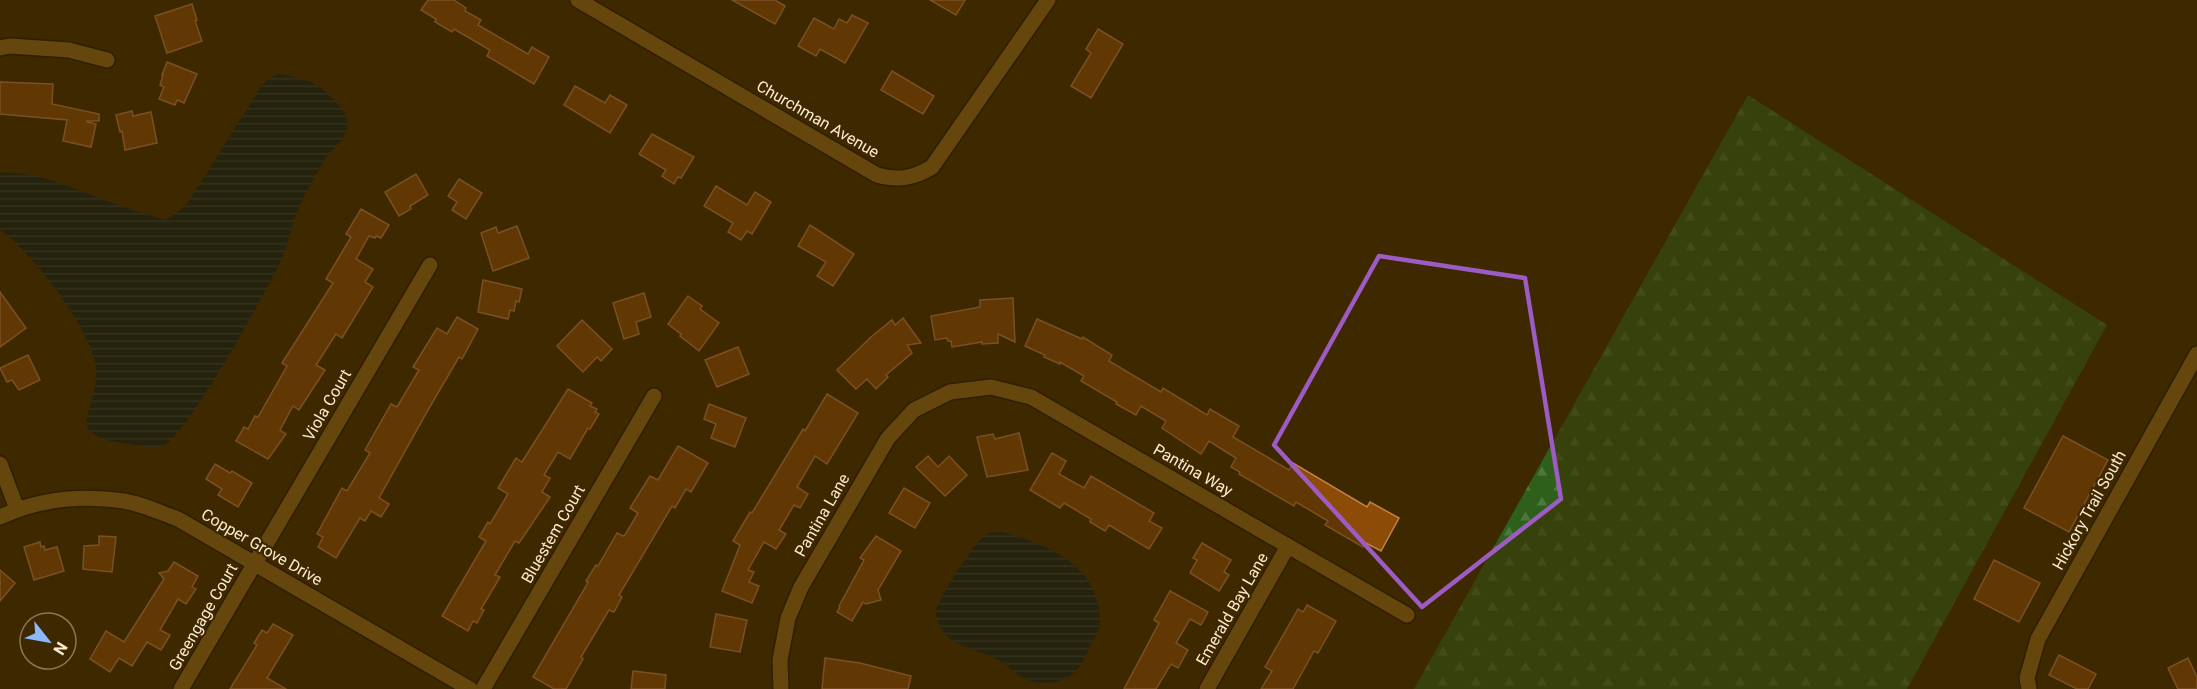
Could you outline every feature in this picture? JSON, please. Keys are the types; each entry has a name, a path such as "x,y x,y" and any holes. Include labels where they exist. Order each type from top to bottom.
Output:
{"street":[{"name":"Churchman Avenue","path":"578,0 877,175 901,179 918,176 932,167 1048,0"},
{"path":"0,48 10,46 69,50 107,60"},
{"name":"Viola Court","path":"255,563 430,265"},
{"name":"Hickory Trail South","path":"2029,689 2027,678 2038,639 2197,354"},
{"name":"Pantina Way","path":"950,392 991,387 1031,397 1407,615"},
{"name":"Pantina Lane","path":"781,689 780,660 788,618 801,587 888,438 914,410 950,392"},
{"name":"Bluestem Court","path":"483,689 654,396"},
{"path":"0,464 17,509"},
{"name":"Copper Grove Drive","path":"0,517 17,509 66,498 126,501 178,519 470,689"},
{"name":"Copper Grove Drive","path":"0,522 17,509"},
{"name":"Emerald Bay Lane","path":"1207,689 1288,546"},
{"name":"Greengage Court","path":"181,689 255,563"}],"highlighted area":[{"path":"1379,256 1525,278 1561,499 1422,607 1274,445"}],"green space":[{"path":"1748,95 2107,325 1907,689 1414,689"}],"water":[{"path":"280,74 311,82 333,98 346,115 347,127 344,137 326,158 307,190 280,262 244,330 190,416 175,435 164,445 155,447 144,447 97,436 86,424 96,377 93,354 85,335 59,294 28,255 0,230 0,173 41,178 165,220 182,209 189,201 262,85 272,76"},
{"path":"1002,532 1047,548 1062,556 1075,566 1093,590 1100,613 1098,630 1080,664 1069,677 1046,683 1024,679 1002,662 951,640 939,623 936,613 938,606 966,558 988,534"}],"building":[{"path":"428,0 454,0 466,8 465,11 481,20 478,25 528,54 532,47 549,57 534,84 487,56 490,50 454,29 452,32 435,22 436,19 421,10"},
{"path":"732,0 775,0 785,6 775,24"},
{"path":"930,0 965,0 956,15"},
{"path":"192,4 202,41 167,53 155,16"},
{"path":"852,15 868,23 845,63 820,49 816,56 798,46 814,18 834,29 839,19 847,23"},
{"path":"1098,29 1123,44 1091,98 1071,86 1091,53 1086,49"},
{"path":"167,62 197,74 184,103 177,100 175,105 159,99 164,87 160,85"},
{"path":"892,71 934,96 923,114 881,90"},
{"path":"0,82 53,84 52,104 99,114 99,121 87,121 96,124 91,147 63,141 67,120 0,114"},
{"path":"575,86 605,103 610,95 627,105 610,133 564,105"},
{"path":"132,111 133,116 151,112 157,143 125,150 122,131 120,132 116,115"},
{"path":"652,134 694,157 681,178 678,177 674,184 662,176 666,170 639,154"},
{"path":"416,174 428,195 399,216 385,192"},
{"path":"459,179 482,193 466,219 452,210 457,202 448,196"},
{"path":"716,186 747,205 755,192 771,202 752,234 747,231 741,240 728,232 733,223 704,206"},
{"path":"361,209 389,225 381,238 369,236 356,259 373,269 365,282 373,287 342,338 336,334 316,365 325,370 299,410 293,406 280,430 286,434 268,459 236,441 244,427 248,429 255,416 258,417 287,366 282,363 333,283 326,279 351,237 346,234"},
{"path":"810,225 854,254 833,286 817,276 826,262 798,246"},
{"path":"517,226 529,258 493,271 481,233 496,227 498,233"},
{"path":"483,280 522,289 519,302 516,301 514,311 510,310 508,319 478,312"},
{"path":"0,292 26,328 0,347"},
{"path":"644,293 651,317 636,322 639,334 624,339 613,303"},
{"path":"688,296 702,306 700,309 719,323 699,351 668,324"},
{"path":"1013,298 1015,342 998,334 998,343 982,344 982,342 952,347 951,341 947,338 935,340 931,316 980,307 980,300"},
{"path":"457,317 478,329 462,359 459,357 379,498 389,504 381,517 371,511 365,521 360,518 336,558 318,547 323,537 317,534 342,488 347,491 370,453 365,450 391,404 397,407 419,370 413,367 437,328 447,334"},
{"path":"903,318 921,343 907,345 912,353 886,375 888,377 876,389 867,379 856,389 837,370 892,320 895,325"},
{"path":"1037,319 1082,339 1083,337 1112,355 1109,361 1161,392 1163,388 1207,415 1210,409 1239,426 1233,437 1289,470 1293,463 1367,507 1370,502 1399,518 1381,551 1366,543 1363,547 1325,525 1328,521 1296,502 1294,506 1239,474 1240,472 1231,467 1236,458 1209,441 1201,454 1162,428 1166,421 1141,406 1136,415 1081,381 1084,376 1025,346"},
{"path":"582,320 612,349 601,361 597,357 583,372 557,346"},
{"path":"738,347 749,374 717,387 705,360"},
{"path":"28,355 40,380 19,390 12,380 7,382 0,368"},
{"path":"568,389 592,403 590,406 597,409 595,412 599,414 570,459 558,452 544,475 550,478 542,492 550,497 519,543 515,541 495,575 500,577 481,609 484,610 477,623 473,621 468,631 442,616 486,541 479,537 488,522 490,524 508,494 498,488 516,458 522,462"},
{"path":"827,394 858,413 827,464 815,456 797,487 808,494 800,508 794,505 779,530 786,534 776,549 764,542 748,570 754,572 749,582 759,586 752,603 722,591 740,545 733,541"},
{"path":"709,404 746,418 735,447 711,438 716,424 704,419"},
{"path":"1019,433 1028,470 987,477 977,437 993,434 995,439"},
{"path":"2063,436 2108,460 2069,532 2024,508"},
{"path":"678,446 708,463 691,492 686,489 675,508 672,506 619,595 622,597 614,612 609,610 581,657 583,659 566,689 554,689 533,677 596,565 598,566 617,533 625,535 638,513 630,508 650,476 658,480"},
{"path":"1052,453 1066,461 1059,474 1084,488 1091,476 1154,513 1149,521 1162,528 1149,549 1109,525 1105,531 1090,522 1091,519 1064,503 1060,508 1030,490"},
{"path":"928,456 938,467 949,456 967,475 945,496 916,467"},
{"path":"215,464 252,483 238,507 218,495 222,489 206,479"},
{"path":"904,488 930,503 915,528 889,513"},
{"path":"99,536 116,537 112,572 83,569 84,546 99,545"},
{"path":"876,536 901,551 878,590 881,600 866,604 863,602 852,621 837,612 864,560 860,558"},
{"path":"40,542 41,547 44,546 45,550 57,547 64,571 34,580 24,547"},
{"path":"1202,543 1231,560 1224,572 1229,575 1219,591 1190,573 1197,560 1193,558"},
{"path":"1994,560 2040,583 2019,622 1974,599"},
{"path":"174,562 198,576 192,587 196,589 186,604 178,599 160,630 170,635 161,650 147,642 132,666 119,658 110,672 90,659 106,631 124,642 164,579 159,573 168,571"},
{"path":"0,570 15,583 0,601"},
{"path":"1170,591 1208,612 1201,625 1190,619 1176,643 1188,650 1178,668 1171,664 1156,689 1124,689 1159,623 1154,620"},
{"path":"1307,605 1336,621 1318,653 1314,651 1293,689 1261,689 1272,671 1265,667 1298,609 1303,612"},
{"path":"716,614 747,620 740,652 710,647"},
{"path":"273,624 293,635 267,678 286,689 230,689 257,645 254,643 262,630 267,633"},
{"path":"2059,655 2096,674 2088,689 2077,689 2049,675"},
{"path":"825,658 860,663 911,676 908,689 822,689"},
{"path":"2188,658 2197,677 2197,689 2178,689 2168,668"},
{"path":"633,671 666,675 665,689 631,689"}]}
